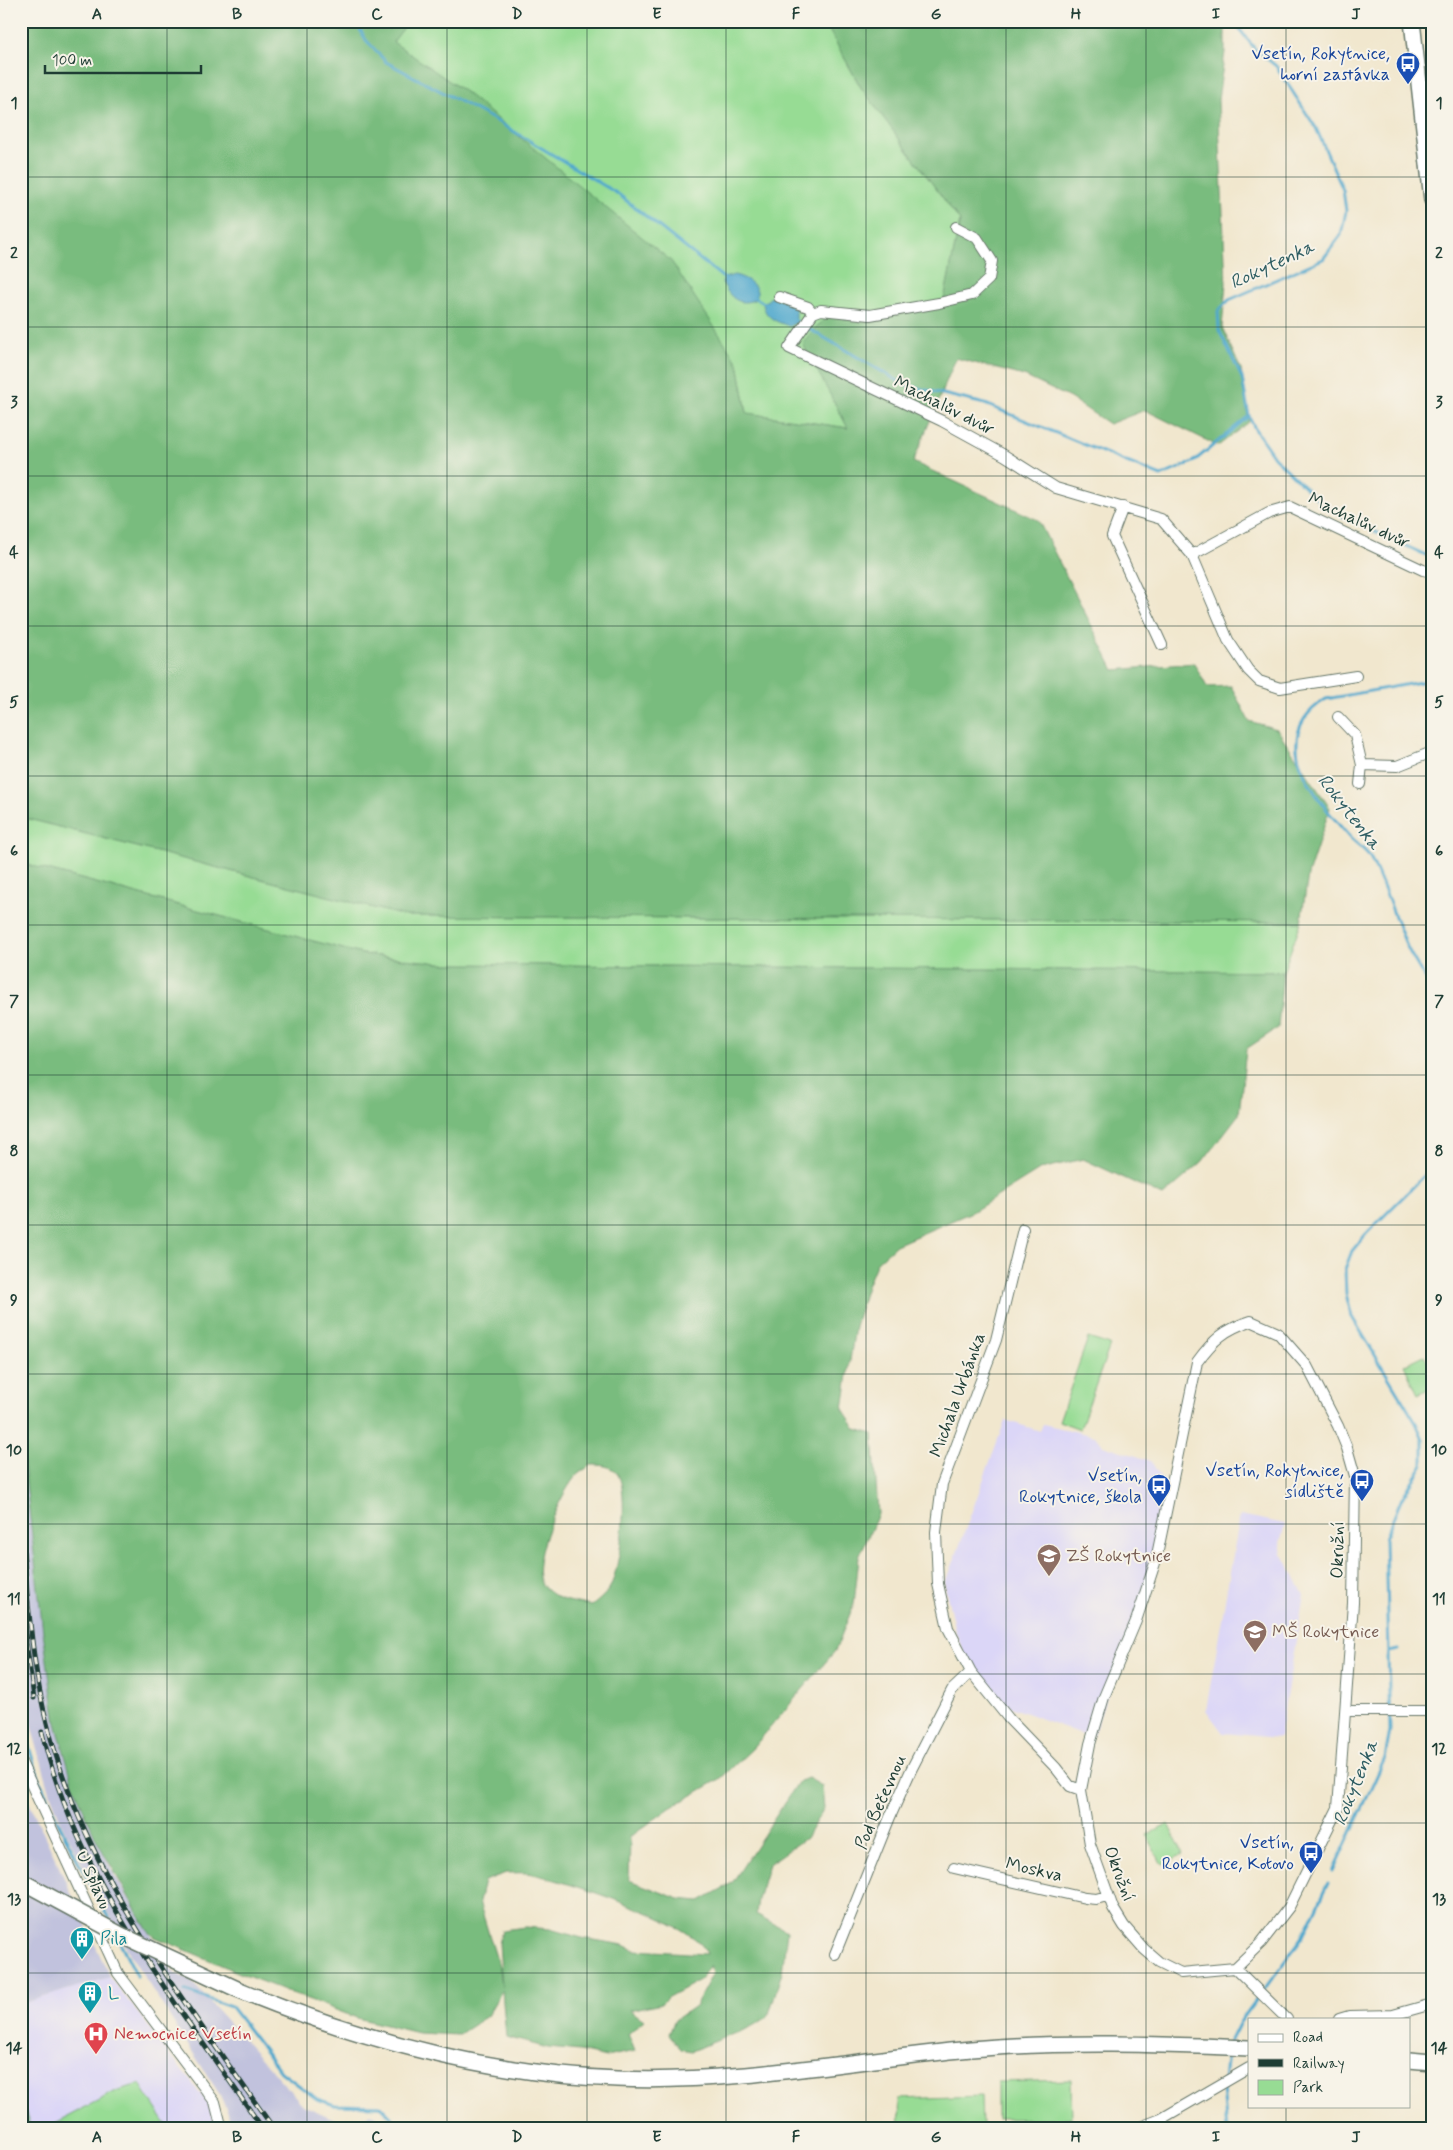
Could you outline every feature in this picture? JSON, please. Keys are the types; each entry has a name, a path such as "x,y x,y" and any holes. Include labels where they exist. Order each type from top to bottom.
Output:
{"main road":[{"path":"1412,21 1432,200"},
{"path":"21,1881 107,1928 237,1989 346,2030 431,2054 524,2070 616,2079 728,2078 968,2050 1048,2043 1118,2042 1248,2048"},
{"path":"1410,2060 1432,2062"}],"street":[{"path":"779,297 808,307 813,314 821,310 870,315 972,294 989,279 992,261 977,238 956,227"},
{"name":"Machalův dvůr","path":"813,314 789,348 942,421 1004,455 1056,488 1161,519 1192,556 1228,640 1248,670 1258,681 1280,688 1356,676"},
{"name":"Machalův dvůr","path":"1192,556 1269,513 1290,506 1423,570 1432,572"},
{"path":"1123,508 1112,536 1162,645"},
{"path":"1338,717 1356,735 1362,765 1360,784"},
{"path":"1362,765 1397,766 1432,752"},
{"name":"Michala Urbánka","path":"1023,1229 996,1340 942,1484 936,1532 937,1579 948,1628 970,1672 1070,1786 1081,1790"},
{"name":"Okružní","path":"1251,1321 1278,1333 1307,1366 1348,1448 1355,1476 1353,1603 1345,1711 1338,1808 1289,1907 1261,1943 1235,1968 1195,1973 1181,1973 1172,1970 1144,1948 1124,1926 1107,1896 1090,1844 1081,1790 1090,1744 1104,1697 1136,1621 1156,1560 1197,1362 1211,1343 1232,1327 1251,1321"},
{"name":"Pod Bečevnou","path":"835,1954 911,1770 952,1690 970,1672"},
{"path":"1345,1711 1406,1713 1432,1711"},
{"name":"U Splavu","path":"21,1762 118,1973 215,2102 222,2129"},
{"name":"Moskva","path":"954,1868 1085,1898 1096,1899 1107,1896"},
{"path":"1235,1968 1285,2018"},
{"path":"1342,2018 1349,2016 1393,2015 1432,2004"},
{"path":"1135,2129 1161,2120 1248,2069"},
{"path":"1161,2120 1167,2129"}],"shaded area":[{"name":"ZŠ Rokytnice","path":"1005,1420 1040,1431 1043,1424 1095,1436 1103,1445 1151,1461 1162,1480 1172,1484 1156,1560 1092,1738 1003,1704 971,1672 955,1631 944,1582 950,1572"},
{"path":"21,1439 43,1632 56,1723 74,1787 112,1871 174,1973 190,1980 303,2105 350,2126 371,2113 396,2129 235,2129 220,2095 131,1956 64,1829 51,1795 32,1729 21,1656"},
{"name":"MŠ Rokytnice","path":"1240,1515 1285,1524 1280,1543 1282,1553 1304,1595 1279,1738 1223,1733 1206,1710"},
{"path":"21,1785 110,1977 21,2004"},
{"name":"Nemocnice Vsetín","path":"110,1977 210,2106 216,2129 21,2129 21,2004"}],"green space":[{"path":"21,21 409,21 393,42 465,92 671,261 738,363 747,413 848,428 803,344 814,329 829,316 872,318 943,305 960,221 860,86 824,21 1225,21 1225,52 1218,99 1226,284 1222,327 1241,370 1249,422 1218,446 1145,410 1109,424 1070,398 1024,376 956,358 913,462 1038,520 1114,670 1194,663 1207,687 1231,686 1249,721 1277,729 1330,808 1308,875 1301,922 405,916 21,817"},
{"path":"409,21 824,21 860,86 960,221 943,305 804,344 848,428 747,413 738,363 392,41"},
{"path":"21,817 405,916 1301,922 1283,972 447,964 362,954 21,863"},
{"path":"21,863 362,954 447,964 1283,972 1278,1028 1246,1049 1239,1114 1202,1162 1163,1196 1083,1159 1041,1169 974,1211 896,1245 877,1262 867,1286 855,1326 843,1409 856,1429 873,1434 878,1514 859,1557 854,1604 835,1651 752,1749 720,1779 670,1808 630,1837 629,1880 679,1899 700,1901 732,1883 799,1781 808,1778 822,1786 824,1808 806,1838 769,1864 758,1899 756,1914 787,1931 782,1972 768,2017 749,2028 691,2051 681,2049 669,2034 675,2020 695,2006 713,1973 710,1965 700,1980 668,1997 662,2003 630,2010 644,2020 628,2034 635,2051 606,2057 580,2051 548,2048 506,2037 502,1990 487,2016 458,2035 418,2033 357,2018 247,1976 155,1937 148,1931 97,1841 74,1787 56,1723 43,1632 21,1439","holes":["591,1465 601,1465 616,1472 623,1494 622,1530 617,1566 609,1589 592,1606 564,1600 551,1594 541,1583 538,1573 543,1543 556,1510 571,1482 578,1474","506,1873 533,1874 573,1885 629,1905 681,1929 698,1942 707,1954 635,1950 624,1945 582,1938 550,1929 526,1927 502,1930 499,1943 502,1987 500,1970 479,1902 484,1881"]},
{"path":"1088,1338 1110,1345 1080,1429 1059,1421"},
{"path":"1424,1355 1432,1371 1432,1387 1418,1394 1404,1365"},
{"path":"1168,1824 1183,1854 1162,1865 1147,1835"},
{"path":"1071,2080 1072,2118 997,2119 997,2082"},
{"path":"140,2084 169,2129 44,2129 118,2090"},
{"path":"981,2096 982,2128 900,2129 899,2099"},
{"path":"25,2111 31,2129 21,2129 21,2112"}],"water":[{"path":"734,275 751,282 756,290 756,299 745,302 740,301 728,293 722,282 724,278"},
{"path":"771,297 789,302 796,309 796,323 789,326 776,321 766,313 763,304"}],"waterway":[{"path":"355,21 366,40 386,62 493,119 618,194 726,280"},
{"name":"Rokytenka","path":"1233,21 1255,49 1276,66 1316,128 1343,190 1346,211 1341,235 1323,259 1229,300 1218,311 1219,330 1242,378 1249,416 1255,429 1274,457 1319,501 1344,517 1432,558"},
{"path":"753,296 767,305"},
{"path":"794,320 905,385 985,404 1161,476 1193,462 1249,416"},
{"name":"Rokytenka","path":"1432,680 1326,699 1308,714 1299,731 1297,749 1301,767 1322,803 1348,835 1370,857 1408,949 1432,989"},
{"name":"Rokytenka","path":"1333,1872 1385,1758 1390,1731 1385,1538 1402,1498 1423,1464 1423,1439 1416,1423 1352,1317 1346,1294 1345,1269 1352,1251 1366,1234 1425,1175 1432,1163"},
{"path":"1388,1652 1398,1650"},
{"path":"21,1705 26,1734 44,1790 69,1844 111,1923"},
{"name":"Rokytenka","path":"1229,2044 1240,2022 1302,1938 1328,1883"},
{"path":"119,1940 137,1976"},
{"path":"185,1991 231,2007 281,2072 317,2099 335,2105 380,2106 403,2129"},
{"name":"Rokytenka","path":"1227,2052 1223,2090 1227,2129"},
{"path":"562,2129 572,2125 605,2129"}],"railway":[{"path":"21,1532 37,1677 47,1723 64,1779 86,1833 112,1885 141,1936 206,2034 274,2129"},
{"path":"21,1606 34,1698"},
{"path":"42,1732 58,1787 79,1839 105,1890 165,1988 263,2129"}],"place":[{"name":"Vsetín, Rokytnice, horní zastávka","path":"1408,85"},
{"name":"Vsetín, Rokytnice, sídliště","path":"1362,1502"},
{"name":"Vsetín, Rokytnice, škola","path":"1159,1507"},
{"name":"ZŠ Rokytnice","path":"1049,1577"},
{"name":"MŠ Rokytnice","path":"1255,1653"},
{"name":"Vsetín, Rokytnice, Kotovo","path":"1311,1874"},
{"name":"Pila","path":"82,1960"},
{"name":"L","path":"90,2014"},
{"name":"Nemocnice Vsetín","path":"96,2055"}]}
